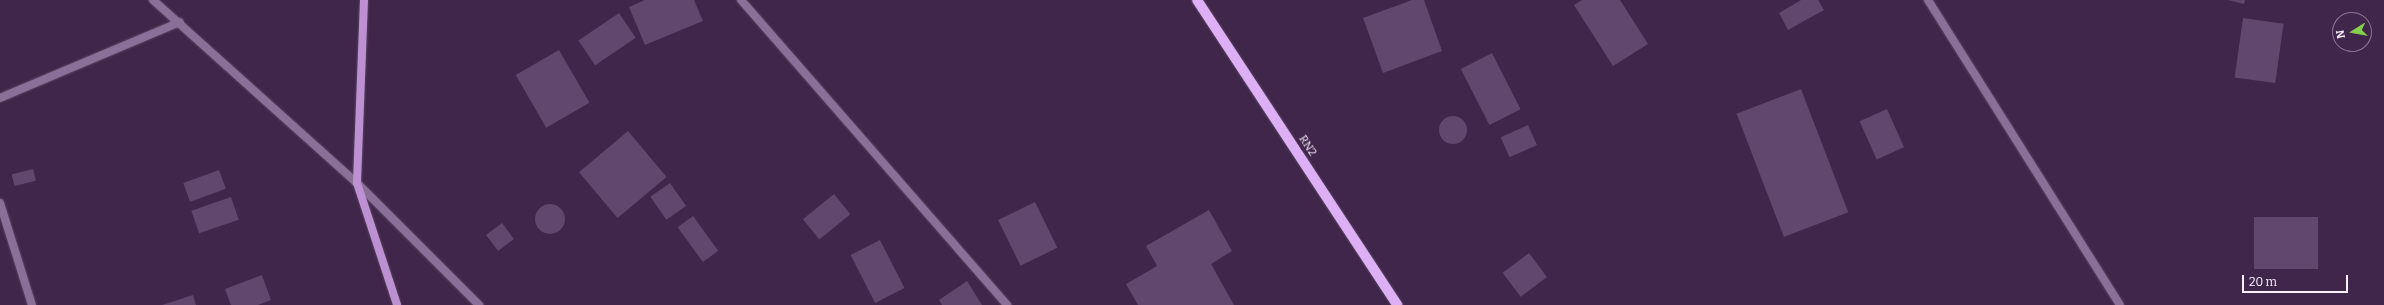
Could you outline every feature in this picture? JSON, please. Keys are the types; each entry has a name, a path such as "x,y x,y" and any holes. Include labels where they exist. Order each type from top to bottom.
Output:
{"main road":[{"name":"RN2","path":"1197,0 1397,305"}],"street":[{"path":"153,0 180,22 357,183 479,305"},
{"path":"364,0 357,183 396,305"},
{"path":"741,0 1007,305"},
{"path":"1928,0 2120,305"},
{"path":"0,98 180,22"},
{"path":"0,203 32,305"}],"building":[{"path":"645,0 694,0 703,21 645,45 629,7"},
{"path":"1412,0 1424,0 1442,51 1383,73 1363,18"},
{"path":"1582,0 1620,0 1648,44 1613,66 1574,5"},
{"path":"1801,0 1818,0 1824,10 1788,30 1779,13"},
{"path":"2228,0 2245,0 2244,4"},
{"path":"619,13 636,38 595,65 578,40"},
{"path":"2243,18 2284,24 2275,83 2235,77"},
{"path":"559,50 590,103 546,128 516,75"},
{"path":"1492,53 1521,109 1489,125 1461,69"},
{"path":"1801,89 1848,212 1784,237 1737,114"},
{"path":"1887,109 1904,147 1877,160 1860,121"},
{"path":"1453,116 1463,120 1467,130 1463,140 1453,144 1443,140 1439,130 1443,120"},
{"path":"1528,125 1537,145 1510,157 1501,137"},
{"path":"628,131 667,177 618,218 579,172"},
{"path":"33,169 36,181 15,186 12,174"},
{"path":"219,170 226,189 190,202 183,183"},
{"path":"670,183 686,206 666,220 650,197"},
{"path":"834,194 850,214 819,239 803,219"},
{"path":"231,197 239,220 199,233 191,211"},
{"path":"1035,202 1057,248 1021,266 998,220"},
{"path":"550,204 561,208 565,219 561,230 550,234 539,230 535,219 539,208"},
{"path":"1209,210 1232,251 1211,264 1234,305 1138,305 1126,284 1157,266 1146,246"},
{"path":"693,216 718,251 703,262 678,227"},
{"path":"2254,217 2318,217 2318,269 2254,269"},
{"path":"502,223 514,239 498,251 486,235"},
{"path":"880,240 905,288 875,303 851,255"},
{"path":"1529,253 1547,277 1521,297 1503,273"},
{"path":"262,275 271,300 258,305 231,305 225,289"},
{"path":"967,281 982,305 942,305 939,300"},
{"path":"193,295 196,305 162,305"}]}
